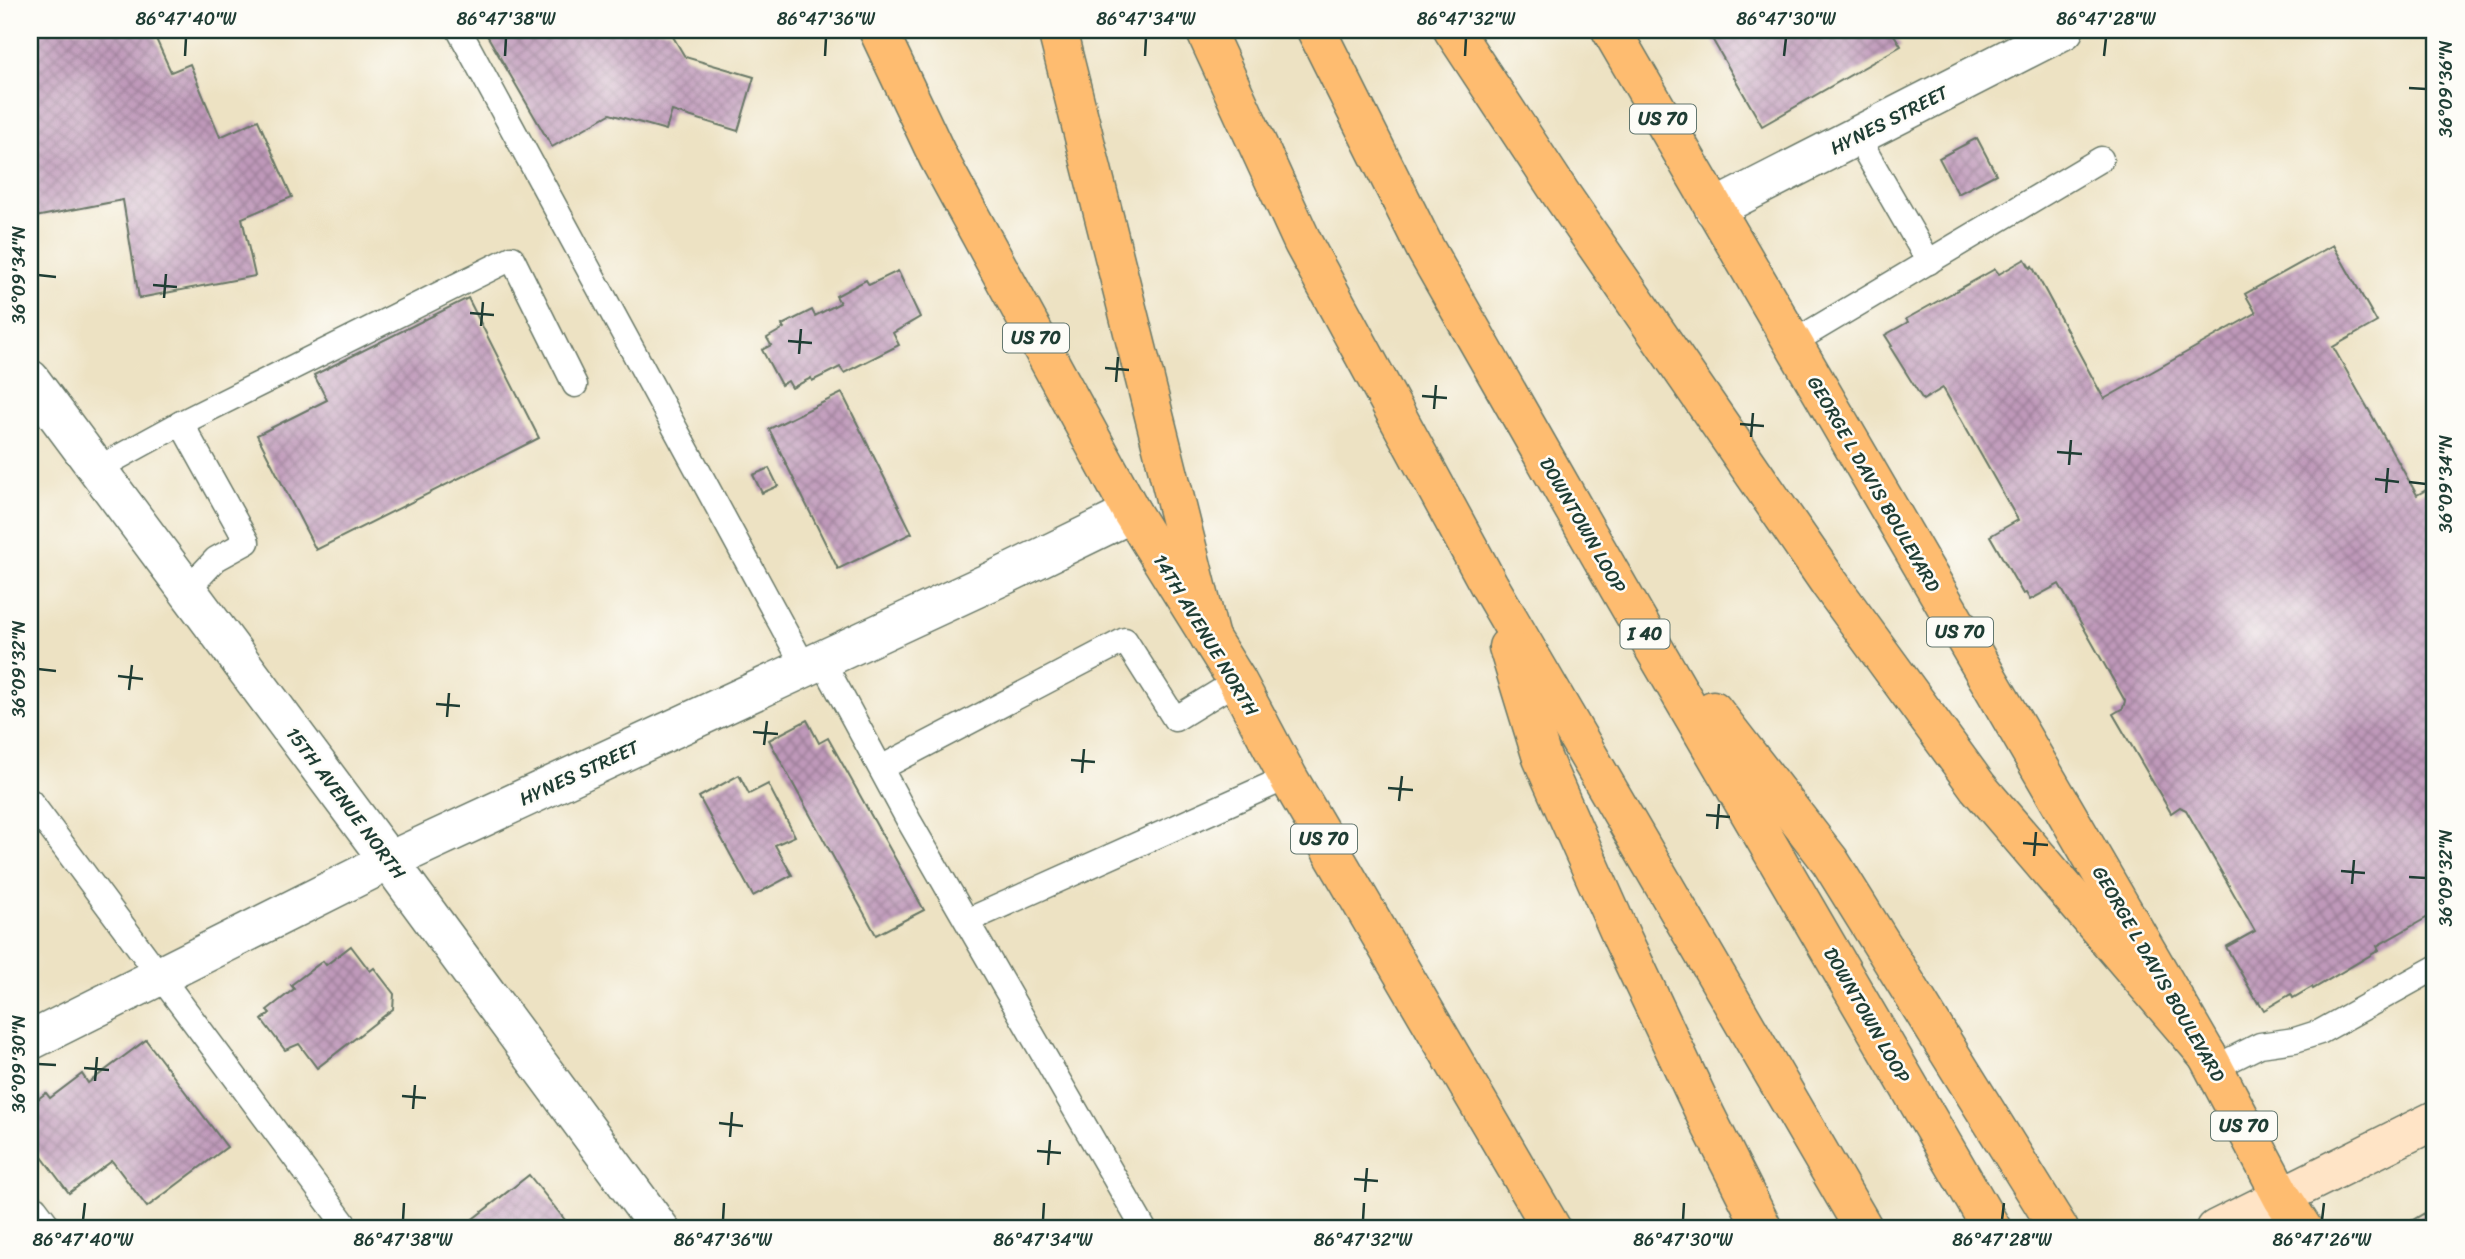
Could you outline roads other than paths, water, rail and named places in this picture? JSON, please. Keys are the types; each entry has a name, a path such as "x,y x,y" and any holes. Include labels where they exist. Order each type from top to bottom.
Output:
{"main road":[{"name":"14TH AVENUE NORTH","path":"878,30 938,157 1132,513 1237,681 1287,777 1552,1229"},
{"path":"1057,30 1210,638"},
{"path":"1205,30 1303,243 1489,585 1864,1229"},
{"name":"DOWNTOWN LOOP","path":"1316,30 1426,250 1620,590 1992,1229"},
{"path":"1452,30 1561,194 1807,551 1978,787 2211,1061"},
{"name":"GEORGE L DAVIS BOULEVARD","path":"1611,30 2211,1061 2281,1197 2302,1229"},
{"path":"1489,585 1542,758 1622,938 1763,1229"},
{"path":"1620,590 1830,861 2059,1229"},
{"path":"2216,1229 2435,1120"}],"street":[{"name":"HYNES STREET","path":"1714,209 2064,30"},
{"name":"15TH AVENUE NORTH","path":"30,379 660,1229"},
{"name":"HYNES STREET","path":"30,1041 389,860 1007,575 1132,513"},
{"path":"30,1213 42,1229"}],"lane":[{"path":"459,30 813,664 881,768 1144,1229"},
{"path":"1857,137 1929,262"},
{"path":"1792,343 2101,159"},
{"path":"97,468 181,423 512,258 575,385"},
{"path":"181,423 247,542 216,559 187,590"},
{"path":"881,768 1125,640 1175,719 1237,681"},
{"path":"969,920 1287,777"},
{"path":"30,801 348,1229"},
{"path":"2211,1061 2260,1045 2295,1040 2320,1032 2435,968"}]}
